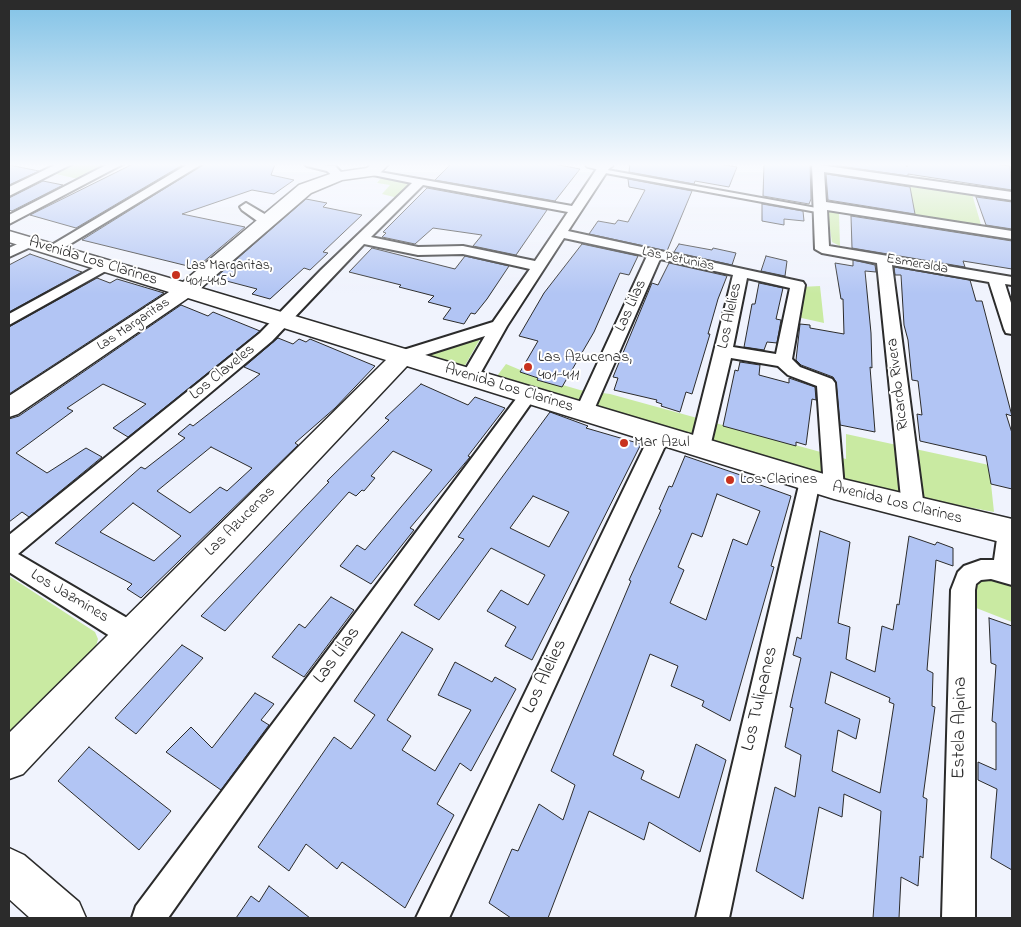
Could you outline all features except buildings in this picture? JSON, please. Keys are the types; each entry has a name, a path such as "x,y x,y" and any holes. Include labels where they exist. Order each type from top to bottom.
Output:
{"main road":[{"name":"Las Margaritas","path":"9,408 186,290 285,207"},
{"name":"Avenida Los Clarines","path":"9,236 822,484 1010,532"},
{"name":"Las Azucenas","path":"9,760 403,356"},
{"path":"9,870 63,918"}],"street":[{"path":"9,220 33,207"},
{"path":"52,249 123,207"},
{"path":"246,207 268,222"},
{"name":"Los Claveles","path":"9,548 266,337 281,319 395,207"},
{"path":"560,207 575,210"},
{"path":"470,377 499,326 558,233 577,207"},
{"path":"822,208 1012,236"},
{"name":"Esmeralda","path":"822,208 822,249 1012,281"},
{"name":"Las Petunias","path":"558,233 798,285 783,362"},
{"path":"362,239 418,251 463,250 537,266"},
{"path":"9,252 30,242"},
{"name":"Las Lilas","path":"584,412 655,255"},
{"name":"Ricardo Rivera","path":"884,260 913,508"},
{"path":"9,320 106,266"},
{"name":"Los Alelies","path":"700,447 741,273"},
{"path":"996,279 1012,329"},
{"name":"Las Azucenas","path":"403,356 499,326"},
{"name":"Los Tulipanes","path":"712,918 822,484 826,383 794,371 783,362 724,351"},
{"name":"Las Lilas","path":"148,918 528,394"},
{"name":"Los Alelies","path":"432,918 660,435"},
{"name":"Estela Alpina","path":"958,918 962,590 966,579 972,573 992,569 1008,573 1010,532"},
{"name":"Los Jazmines","path":"9,560 130,634"}],"green space":[{"path":"912,207 976,207 982,228 914,217"},
{"path":"827,210 839,213 840,246 832,242"},
{"path":"820,286 824,323 797,317 800,287"},
{"path":"480,339 463,369 422,357 452,348"},
{"path":"506,364 542,379 580,390 610,394 846,459 846,434 989,465 994,512 835,482 497,376"},
{"path":"9,576 95,632 98,639 95,650 89,658 9,740"},
{"path":"1006,576 1012,579 1012,622 966,604 970,581"}],"place":[{"name":"Las Margaritas, 401-445","path":"176,275"},
{"name":"Las Azucenas, 401-411","path":"528,367"},
{"name":"Mar Azul","path":"624,443"},
{"name":"Los Clarines","path":"730,480"}]}
